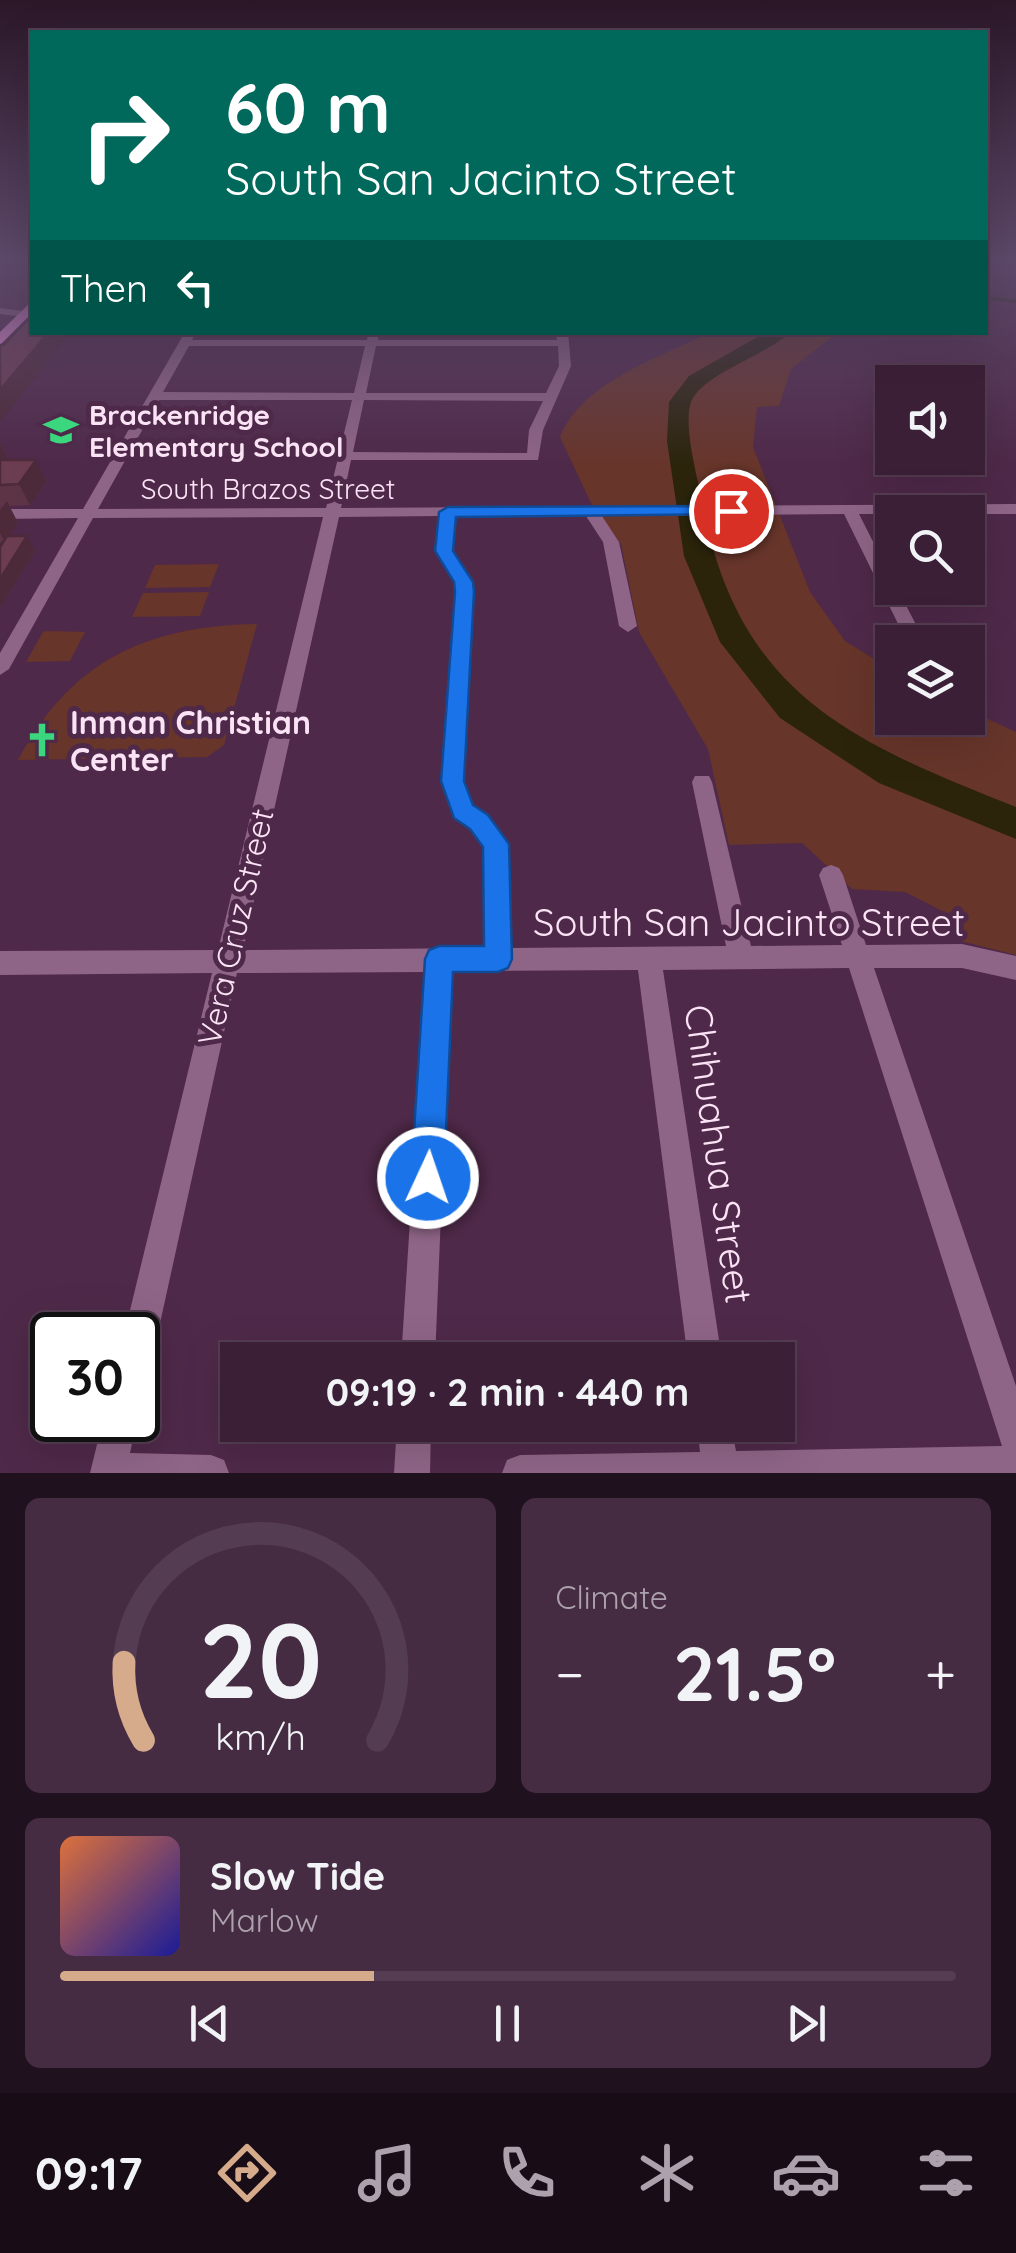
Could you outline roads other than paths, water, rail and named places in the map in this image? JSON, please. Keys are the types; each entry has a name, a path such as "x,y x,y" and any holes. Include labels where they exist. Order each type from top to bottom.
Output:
{"street":[{"path":"0,669 188,338 562,338 565,366 536,430 533,457 345,456"},
{"name":"Vera Cruz Street","path":"146,1312 372,338"},
{"path":"154,396 553,397"},
{"name":"South Brazos Street","path":"0,514 1016,510"},
{"path":"590,511 611,542 628,626"},
{"path":"850,511 907,625"},
{"path":"448,512 444,551 464,582 465,592 452,781 463,811 479,822 496,844 498,959"},
{"name":"Chihuahua Street","path":"702,782 741,958"},
{"path":"830,874 1016,1438"},
{"name":"South San Jacinto Street","path":"0,963 962,956 1016,968"},
{"path":"419,1342 439,959"},
{"name":"Chihuahua Street","path":"649,959 702,1342"},
{"path":"115,1442 108,1472 211,1473"},
{"path":"412,1473 413,1442"},
{"path":"716,1442 720,1470"},
{"path":"520,1473 1016,1464"}],"waterway":[{"path":"776,335 697,381 680,402 679,441 698,556 736,642 792,709 892,773 1016,823"}],"place":[{"name":"Brackenridge Elementary School","path":"61,430"},
{"name":"Inman Christian Center","path":"42,740"}]}
